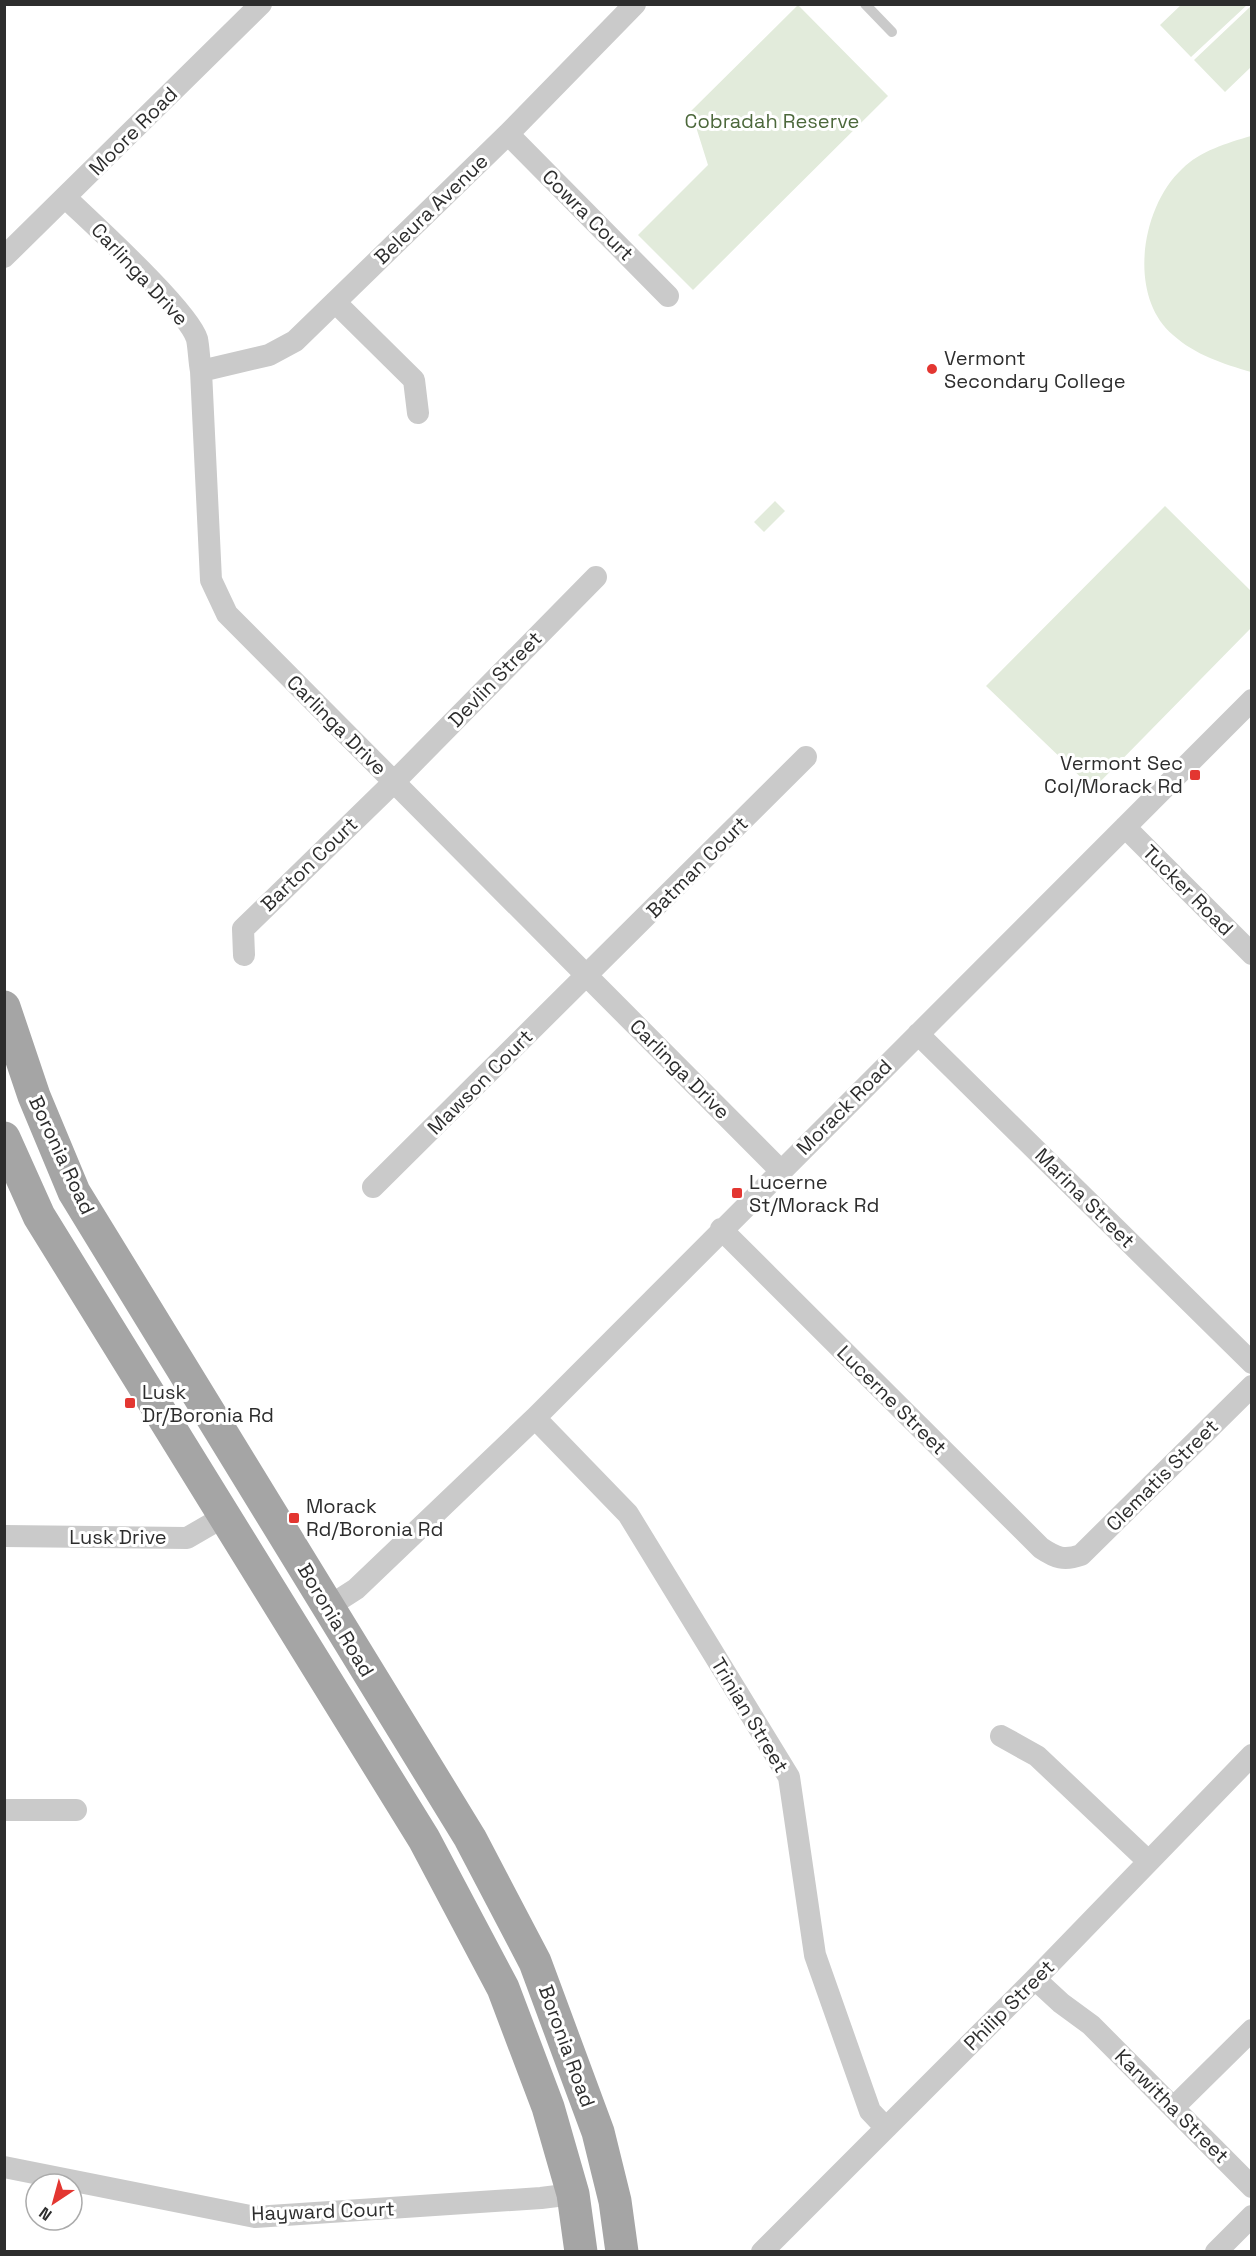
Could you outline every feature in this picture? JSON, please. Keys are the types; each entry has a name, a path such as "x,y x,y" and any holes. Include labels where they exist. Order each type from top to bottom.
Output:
{"main road":[{"name":"Boronia Road","path":"4,1007 34,1096 74,1192 470,1838 536,1962 568,2044 598,2132 615,2201 622,2252"},
{"name":"Boronia Road","path":"4,1138 39,1216 424,1839 503,1988 548,2107 573,2194 581,2252"},
{"path":"225,1516 259,1494"},
{"path":"291,1626 328,1607"}],"street":[{"name":"Moore Road","path":"4,257 261,4"},
{"name":"Beleura Avenue","path":"201,371 269,355 295,341 508,134 635,4"},
{"name":"Cowra Court","path":"508,134 669,296"},
{"name":"Carlinga Drive","path":"66,198 187,321 196,339 201,371 211,580 227,614 780,1170"},
{"path":"335,302 414,380 418,413"},
{"name":"Devlin Street","path":"394,782 596,577"},
{"name":"Morack Road","path":"328,1607 356,1589 535,1418 1251,700"},
{"name":"Batman Court","path":"587,976 806,757"},
{"name":"Barton Court","path":"244,955 243,928 394,782"},
{"name":"Tucker Road","path":"1125,827 1251,954"},
{"name":"Mawson Court","path":"373,1187 587,976"},
{"name":"Marina Street","path":"918,1034 1251,1363"},
{"name":"Lucerne Street","path":"721,1229 1041,1548 1056,1558 1070,1559"},
{"name":"Clematis Street","path":"1070,1559 1082,1555 1251,1386"},
{"name":"Trinian Street","path":"535,1418 628,1514 789,1777 815,1955 868,2105 886,2128"},
{"name":"Lusk Drive","path":"4,1536 187,1538 225,1516"},
{"path":"1001,1736 1037,1756 1148,1861"},
{"name":"Philip Street","path":"762,2252 1040,1973 1251,1755"},
{"path":"4,1810 76,1810"},
{"name":"Karwitha Street","path":"1040,1973 1061,2003 1091,2025 1251,2187"},
{"path":"1174,2107 1251,2030"},
{"name":"Hayward Court","path":"4,2167 255,2217 573,2194"},
{"path":"1216,2252 1251,2216"}],"lane":[{"path":"865,4 892,32"}],"green space":[{"path":"1182,4 1247,5 1191,57 1160,25"},
{"name":"Cobradah Reserve","path":"798,5 888,96 693,290 638,235 708,165 691,111"},
{"path":"1251,6 1251,67 1225,92 1194,60"},
{"path":"1252,136 1251,372 1200,353 1173,335 1158,318 1149,298 1145,275 1145,252 1149,228 1157,205 1168,185 1182,169 1205,152"},
{"path":"775,501 785,511 764,532 754,522"},
{"path":"1165,506 1251,591 1251,628 1093,789 986,686"}],"place":[{"name":"Vermont Secondary College","path":"932,369"},
{"name":"Vermont Sec Col/Morack Rd","path":"1195,775"},
{"name":"Lucerne St/Morack Rd","path":"737,1193"},
{"name":"Lusk Dr/Boronia Rd","path":"130,1403"},
{"name":"Morack Rd/Boronia Rd","path":"294,1518"}]}
